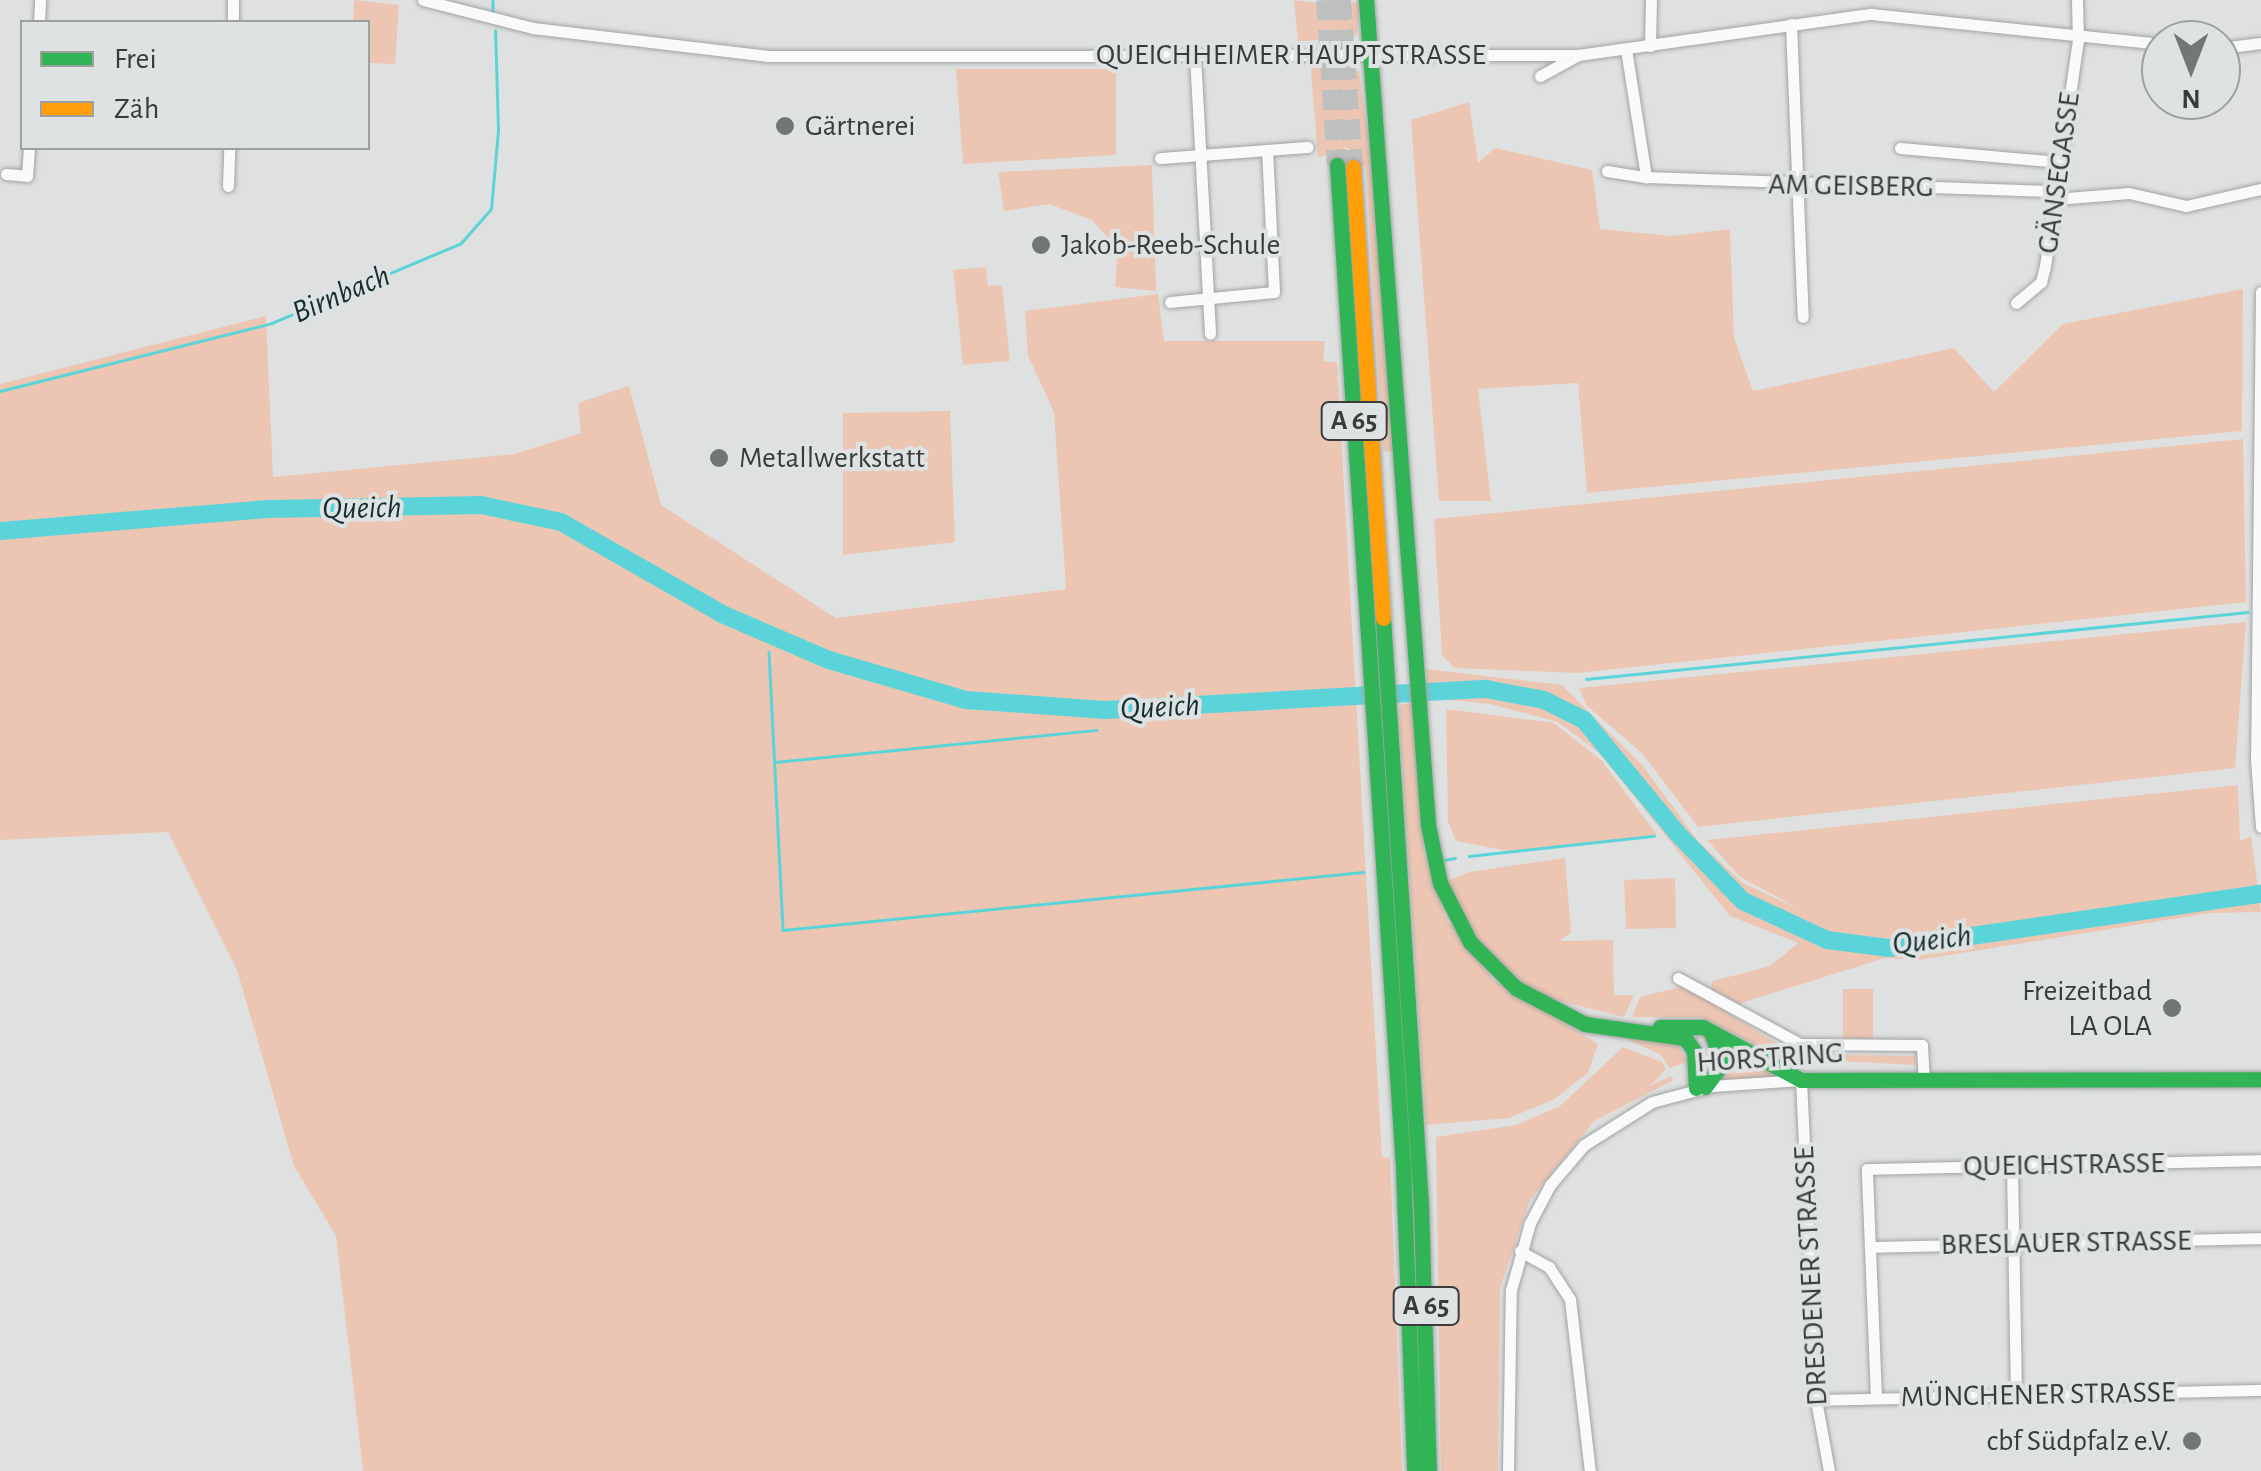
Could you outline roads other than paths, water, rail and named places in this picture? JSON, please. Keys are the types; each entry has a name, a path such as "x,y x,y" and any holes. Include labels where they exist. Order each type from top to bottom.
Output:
{"main road":[{"path":"1366,0 1366,55 1391,266 1432,848 1454,917 1499,974 1573,1020 1690,1042 1701,1088"},
{"name":"A 65","path":"1345,166 1378,676 1421,1206 1429,1471"},
{"name":"A 65","path":"1381,713 1414,1471"},
{"path":"1647,1031 1680,1024 1712,1032 1801,1080"},
{"path":"1701,1088 1722,1060 1712,1032"},
{"name":"HORSTRING","path":"1801,1080 2261,1079"}],"street":[{"name":"QUEICHHEIMER HAUPTSTRASSE","path":"423,0 512,25 733,54 1578,55 1791,24 1898,15 2141,41"},
{"path":"1650,46 1651,0"},
{"path":"1898,15 1900,0"},
{"name":"GÄNSEGASSE","path":"2016,304 2042,278 2077,32 2077,0"},
{"path":"1791,24 1803,317"},
{"path":"1626,49 1646,177"},
{"path":"1194,55 1195,156 1210,334"},
{"path":"1540,76 1578,55"},
{"path":"1160,158 1308,148"},
{"path":"1900,148 2060,162"},
{"path":"6,174 27,176 29,150"},
{"path":"228,186 229,150"},
{"path":"1170,302 1274,292 1268,150"},
{"name":"AM GEISBERG","path":"1606,171 1646,177 2056,195 2121,192 2186,206 2261,189"},
{"path":"2261,292 2261,826"},
{"path":"1678,978 1800,1044 1922,1045 1924,1080"},
{"name":"HORSTRING","path":"1508,1471 1509,1314 1520,1251 1550,1185 1584,1145 1652,1102 1701,1088 1801,1080"},
{"name":"DRESDENER STRASSE","path":"1801,1080 1816,1400 1829,1471"},
{"name":"QUEICHSTRASSE","path":"1870,1248 1868,1169 2261,1160"},
{"path":"2012,1166 2016,1395"},
{"name":"BRESLAUER STRASSE","path":"1870,1248 2261,1238"},
{"path":"1870,1248 1876,1398"},
{"path":"1520,1251 1549,1267 1570,1299 1590,1471"},
{"name":"MÜNCHENER STRASSE","path":"1816,1400 2261,1390"}],"waterway":[{"name":"Birnbach","path":"493,0 493,11"},
{"name":"Birnbach","path":"0,391 272,323 461,243 491,209 498,130 495,31"},
{"name":"Queich","path":"0,531 270,509 481,505 561,522 722,614 829,660 966,700 1105,710 1486,689 1544,700 1584,720 1677,833 1743,901 1827,940 1889,948 2261,894"},
{"path":"1586,679 2248,612"},
{"path":"769,652 783,930 1363,872"},
{"path":"775,762 1096,730"},
{"path":"1469,856 1654,836"},
{"path":"1443,860 1455,858"}],"tunnel":[{"path":"1326,0 1337,165"},
{"path":"1341,0 1353,167"}],"place":[{"name":"Gärtnerei","path":"785,126"},
{"name":"Jakob-Reeb-Schule","path":"1041,245"},
{"name":"Metallwerkstatt","path":"719,458"},
{"name":"Freizeitbad LA OLA","path":"2172,1008"},
{"name":"cbf Südpfalz e.V.","path":"2192,1441"}]}
